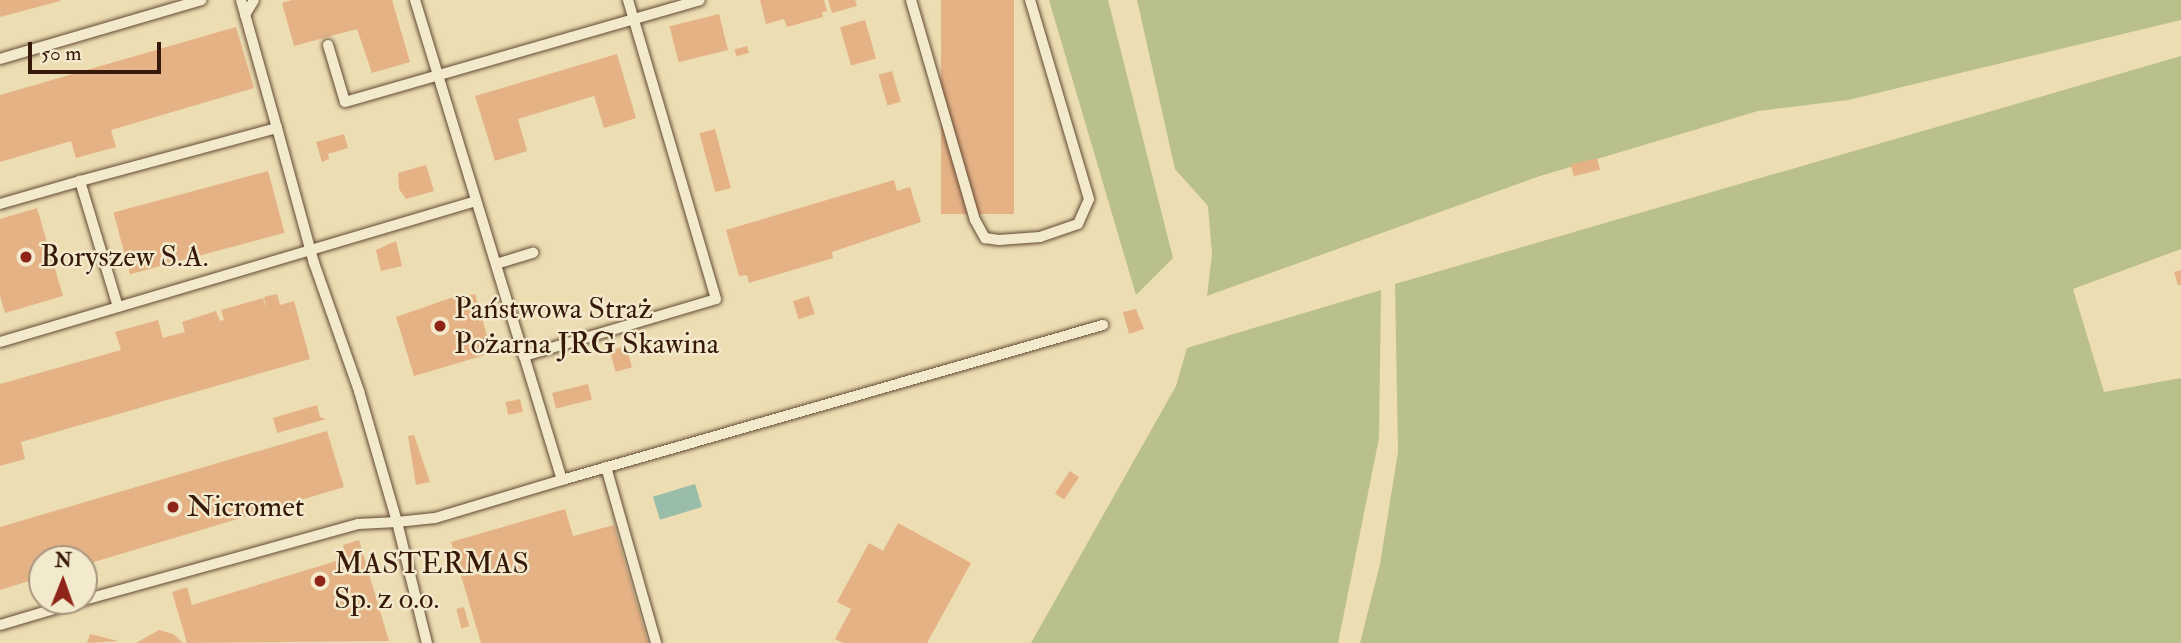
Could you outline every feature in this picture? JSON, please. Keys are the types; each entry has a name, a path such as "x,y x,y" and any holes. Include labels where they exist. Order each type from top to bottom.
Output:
{"lane":[{"path":"0,60 202,0"},
{"path":"240,0 313,251 397,522 428,643"},
{"path":"245,15 254,0"},
{"path":"415,0 562,480"},
{"path":"524,356 716,299 628,0"},
{"path":"328,45 345,102 438,72 700,0"},
{"path":"911,0 975,220 985,238 999,240 1040,237 1078,224 1088,199 1030,0"},
{"path":"0,204 277,128"},
{"path":"80,181 118,307"},
{"path":"0,342 477,201"},
{"path":"496,264 533,253"},
{"path":"98,597 358,524 435,518 1103,326"},
{"path":"606,467 656,643"},
{"path":"0,625 34,615"}],"shaded area":[{"path":"1049,0 1108,0 1173,258 1136,295"},
{"path":"1137,0 2181,0 2181,20 1848,100 1758,111 1540,176 1207,296 1212,254 1208,206 1175,169"},
{"path":"2181,56 2181,249 2073,289 2104,392 2181,378 2181,643 1360,643 1380,564 1398,452 1395,284"},
{"path":"1381,290 1379,438 1338,643 1031,643 1176,386 1187,348"},
{"path":"695,484 702,507 660,520 653,497"}],"building":[{"path":"0,0 60,0 60,1 0,17"},
{"path":"292,0 392,0 410,62 372,73 357,29 294,46 282,3"},
{"path":"760,0 824,0 827,11 822,12 823,17 787,27 784,19 766,24"},
{"path":"828,0 855,0 857,6 832,13"},
{"path":"941,0 1014,0 1014,214 941,214"},
{"path":"719,14 728,50 678,62 670,26"},
{"path":"865,20 876,58 851,66 840,27"},
{"path":"236,27 254,88 111,130 116,147 76,158 71,141 0,162 0,95"},
{"path":"747,46 749,53 736,56 735,50"},
{"path":"617,54 636,118 604,128 594,96 518,119 527,151 495,161 475,96"},
{"path":"892,71 901,102 887,106 879,75"},
{"path":"715,129 731,188 715,192 700,133"},
{"path":"344,134 348,148 328,154 329,159 322,162 316,142"},
{"path":"1597,158 1600,170 1574,176 1571,165"},
{"path":"426,165 434,191 406,199 399,189 398,173"},
{"path":"268,171 285,233 130,274 113,212"},
{"path":"894,180 897,191 910,187 921,222 832,252 833,258 749,283 747,275 739,276 726,230"},
{"name":"Boryszew S.A.","path":"37,208 63,296 5,313 0,296 0,219"},
{"path":"396,241 402,266 381,271 376,250"},
{"path":"2181,270 2181,285 2178,285 2174,272"},
{"path":"277,294 280,305 294,301 310,359 21,442 25,459 0,466 0,384 121,350 115,332 158,320 163,338 185,332 182,322 216,311 220,321 224,320 221,310 263,298 266,309 264,297"},
{"name":"Państwowa Straż Pożarna JRG Skawina","path":"462,294 463,297 475,294 492,353 414,376 396,317"},
{"path":"809,296 815,314 799,319 793,301"},
{"path":"1136,309 1144,329 1129,334 1123,312"},
{"path":"626,346 632,367 616,372 610,351"},
{"path":"588,384 592,400 556,408 552,393"},
{"path":"520,399 523,412 508,415 505,402"},
{"path":"317,405 320,417 326,419 277,433 273,418"},
{"name":"Nicromet","path":"327,431 344,487 98,561 98,545 28,545 28,581 0,590 0,527"},
{"path":"414,435 430,482 416,485 408,436"},
{"path":"1070,471 1079,477 1064,500 1055,493"},
{"path":"565,509 573,536 614,525 648,643 481,643 451,542"},
{"path":"898,523 971,563 927,643 843,643 835,639 851,609 837,602 869,543 883,551"},
{"name":"MASTERMAS Sp. z o.o.","path":"359,540 389,641 187,643 172,592 187,587 192,605 346,558 343,545"},
{"path":"464,607 469,626 461,628 456,609"},
{"path":"159,630 173,634 183,643 136,643"},
{"path":"90,634 118,641 87,643"}],"place":[{"name":"Boryszew S.A.","path":"26,257"},
{"name":"Państwowa Straż Pożarna JRG Skawina","path":"440,326"},
{"name":"Nicromet","path":"173,507"},
{"name":"MASTERMAS Sp. z o.o.","path":"320,581"}]}
